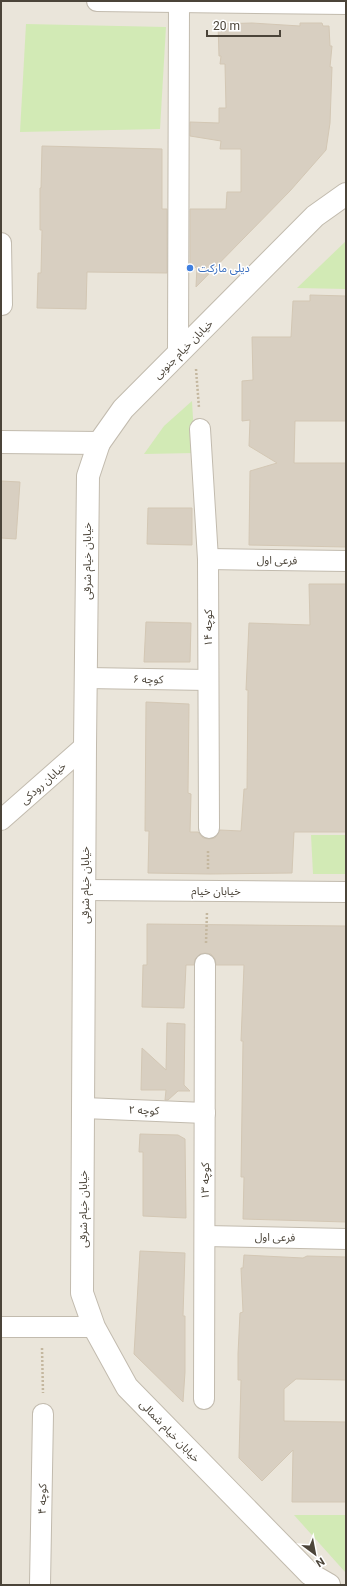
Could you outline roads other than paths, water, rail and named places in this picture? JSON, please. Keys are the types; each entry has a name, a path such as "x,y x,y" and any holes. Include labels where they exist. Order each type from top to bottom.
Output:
{"street":[{"path":"97,1 346,4"},
{"path":"178,354 179,2"},
{"name":"خیابان خیام جنوبی","path":"99,443 123,409 315,216 346,194"},
{"path":"1,243 2,305"},
{"name":"کوچه ۱۴","path":"200,429 208,559 209,828"},
{"path":"1,442 99,443"},
{"name":"خیابان خیام شرقی","path":"94,1327 82,1293 85,746 88,476 99,443"},
{"name":"فرعی اول","path":"208,559 346,561"},
{"name":"کوچه ۶","path":"86,678 208,680"},
{"name":"خیابان رودکی","path":"1,820 85,746"},
{"name":"خیابان خیام","path":"85,890 346,892"},
{"name":"کوچه ۱۳","path":"204,1399 206,964"},
{"name":"کوچه ۲","path":"84,1108 205,1113"},
{"name":"فرعی اول","path":"205,1236 346,1238"},
{"path":"1,1327 94,1327"},
{"name":"خیابان خیام شمالی","path":"94,1327 127,1387 310,1574 329,1585"},
{"name":"کوچه ۴","path":"40,1585 44,1414"}],"place":[{"name":"دیلی مارکت","path":"190,268"}]}
